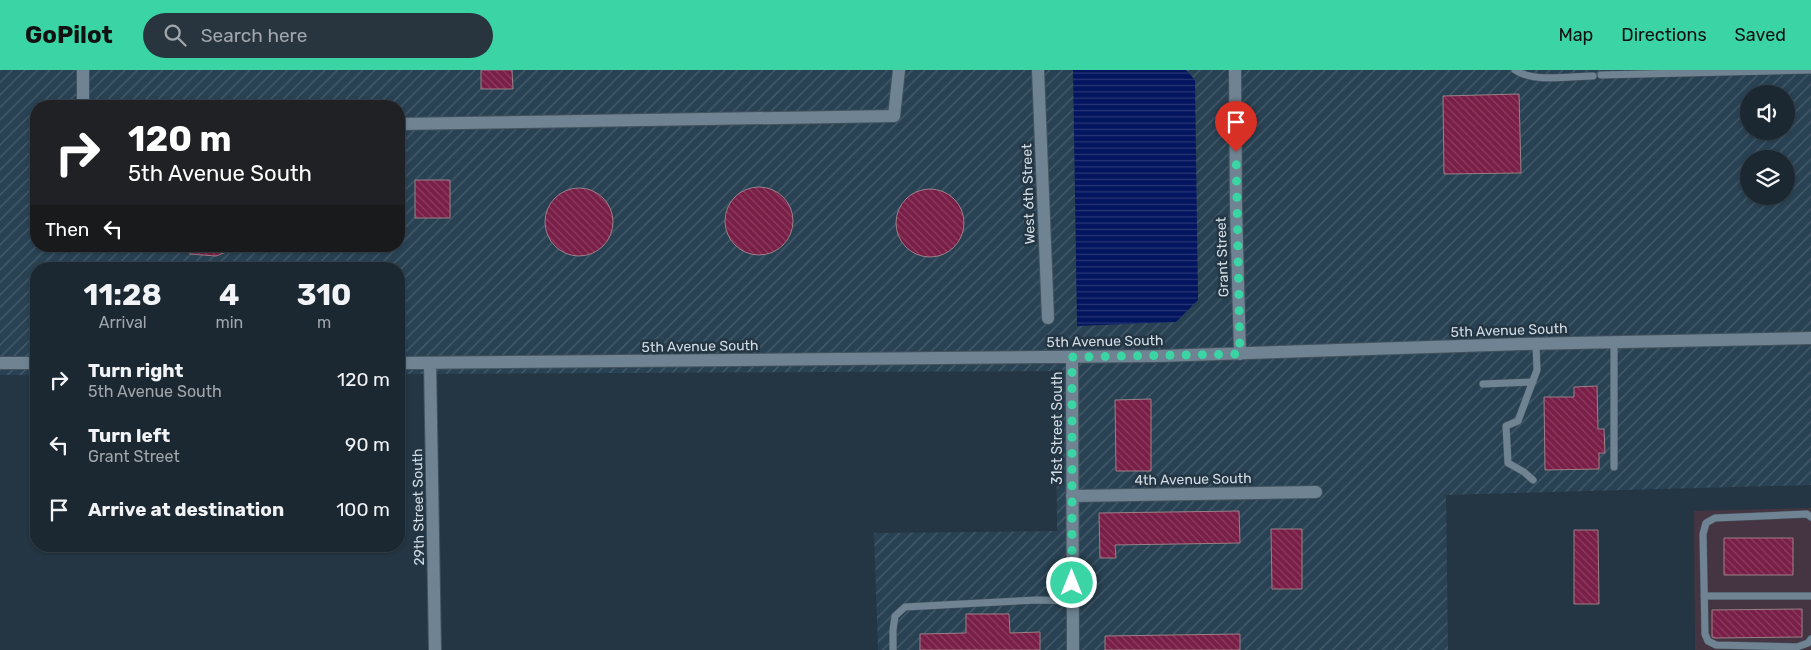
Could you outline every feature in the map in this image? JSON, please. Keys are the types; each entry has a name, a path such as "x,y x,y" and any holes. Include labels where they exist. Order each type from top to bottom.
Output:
{"street":[{"path":"82,70 83,100"},
{"path":"405,124 894,116 899,70"},
{"name":"West 6th Street","path":"1038,70 1048,318"},
{"name":"Grant Street","path":"1235,70 1240,354"},
{"name":"5th Avenue South","path":"405,363 1072,357 1811,338"},
{"name":"31st Street South","path":"1072,357 1073,650"},
{"path":"0,363 30,363"},
{"name":"29th Street South","path":"430,363 436,650"},
{"name":"4th Avenue South","path":"1072,496 1316,492"}],"lane":[{"path":"1515,70 1522,75 1538,77 1811,70"},
{"path":"1614,342 1614,468"},
{"path":"1533,480 1524,472 1508,463 1506,426 1518,421 1538,370 1536,344"},
{"path":"1483,384 1533,382"},
{"path":"1811,518 1807,514 1716,518 1706,524 1703,534 1705,634 1708,641 1716,645 1762,648 1797,647 1808,643 1811,639"},
{"path":"1704,596 1811,596"},
{"path":"893,650 895,616 905,607 1038,600 1072,601"}],"shaded area":[{"path":"0,70 1811,70 1811,485 1446,495 1448,650 878,650 874,533 1057,531 1056,371 405,374 405,262 30,262 30,375 0,375"},
{"path":"1073,70 1186,70 1195,80 1198,300 1176,322 1077,326"},
{"path":"1811,508 1811,650 1695,650 1694,511"}],"building":[{"path":"481,70 512,70 513,89 481,89"},
{"path":"1519,94 1521,173 1444,174 1443,96"},
{"path":"415,180 450,180 450,218 415,218"},
{"path":"759,187 772,190 783,197 790,208 793,221 790,234 783,245 772,252 759,255 746,252 735,245 728,234 725,221 728,208 735,197 746,190"},
{"path":"579,188 592,191 603,198 610,209 613,222 610,235 603,246 592,253 579,256 566,253 555,246 548,235 545,222 548,209 555,198 566,191"},
{"path":"930,189 943,192 954,199 961,210 964,223 961,236 954,247 943,254 930,257 917,254 906,247 899,236 896,223 899,210 906,199 917,192"},
{"path":"190,252 226,252 216,256 190,254"},
{"path":"1597,386 1598,429 1604,429 1605,453 1599,453 1599,469 1545,470 1544,397 1574,397 1574,387"},
{"path":"1151,399 1151,471 1116,471 1115,400"},
{"path":"1239,511 1240,543 1115,545 1116,558 1100,558 1099,513"},
{"path":"1271,529 1302,529 1302,589 1272,589"},
{"path":"1574,530 1598,530 1599,604 1574,604"},
{"path":"1724,538 1793,538 1793,575 1724,575"},
{"path":"1802,609 1802,637 1712,637 1712,610"},
{"path":"966,614 1009,614 1010,633 1040,632 1040,650 920,650 920,634 966,633"},
{"path":"1240,634 1240,650 1105,650 1105,636"}],"route":[{"path":"1072,583 1072,357 1240,354 1236,152"}]}
